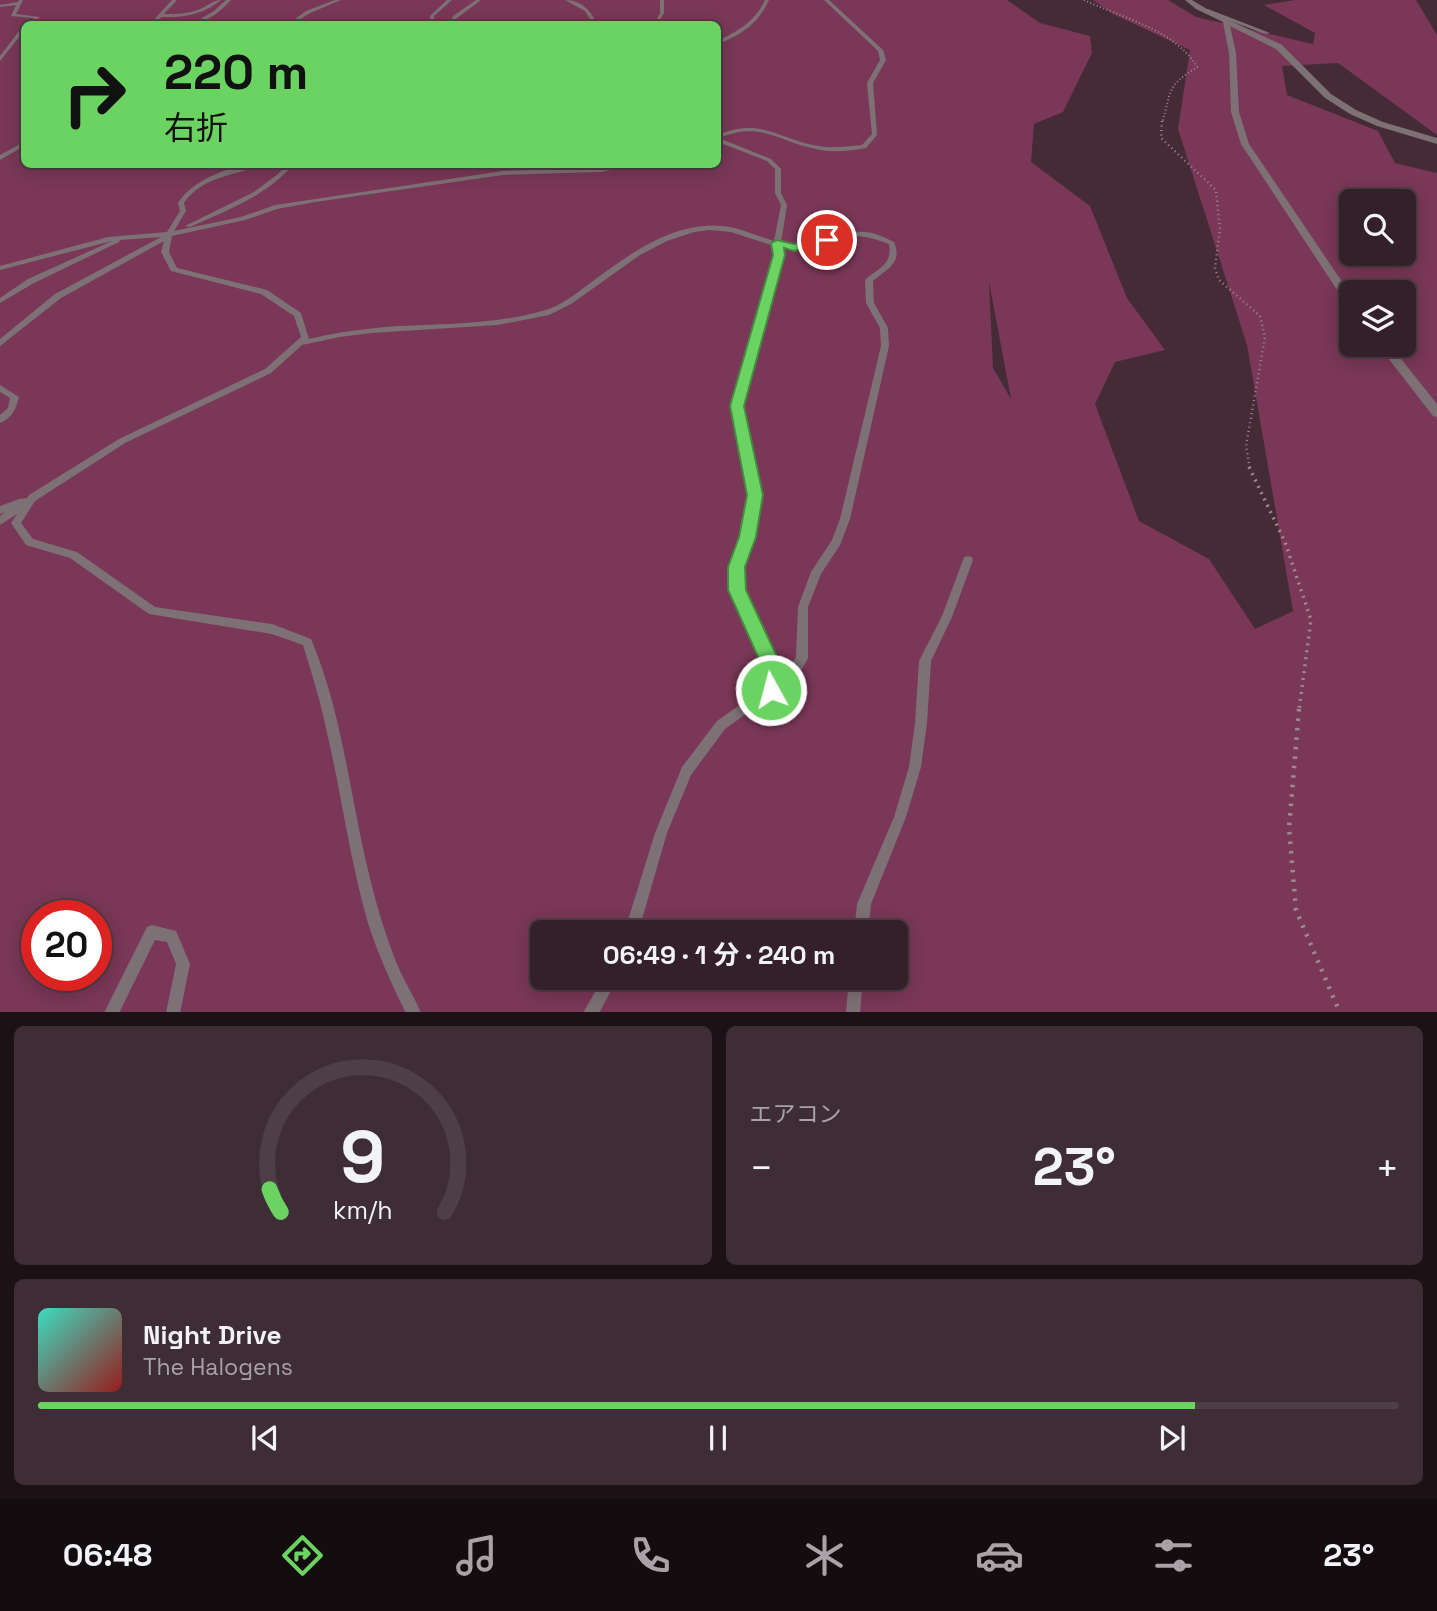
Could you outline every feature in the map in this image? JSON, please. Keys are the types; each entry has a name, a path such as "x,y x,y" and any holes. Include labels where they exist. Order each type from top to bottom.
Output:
{"street":[{"path":"1188,0 1226,23 1276,45 1291,56 1320,88 1344,107 1400,130 1437,141"},
{"path":"1226,23 1233,47 1231,87 1236,123 1245,144 1339,285"},
{"path":"1393,357 1437,413"}],"lane":[{"path":"155,21 175,0"},
{"path":"160,15 187,16 205,10 219,0"},
{"path":"200,21 216,12 229,0"},
{"path":"294,21 308,12 339,0"},
{"path":"433,21 432,16 450,0"},
{"path":"453,21 479,0"},
{"path":"567,0 587,10 593,21"},
{"path":"658,21 662,13 662,0"},
{"path":"721,42 747,29 763,11 767,0"},
{"path":"721,137 751,129 772,130 826,149 864,147 870,141 875,134 870,83 883,60 880,50 826,0"},
{"path":"0,6 20,2"},
{"path":"20,2 13,15 38,17 33,21"},
{"path":"1198,8 1267,33"},
{"path":"0,60 21,32"},
{"path":"721,139 769,160 778,169 778,193 785,205 777,243 779,255 737,406 755,495 748,537 737,567 737,590 768,659 771,690"},
{"path":"0,158 21,146"},
{"path":"0,521 122,441 268,371 305,338 298,315 264,292 174,269 165,252 169,234 183,211 181,203 185,193 203,183 248,168"},
{"path":"0,343 58,296 169,234 256,194 279,180 288,168"},
{"path":"0,268 107,239 169,234 243,219 275,207 315,200 503,173 613,168"},
{"path":"300,343 348,333 474,324 547,313 580,295 631,257 657,242 698,230 722,227 777,243 806,246 857,232 874,234 892,243 896,253 892,262 869,281 870,303 884,328 885,346 845,519 836,542 816,572 803,607 802,658 793,673 721,725 686,771 661,833 635,920"},
{"path":"0,301 40,277 130,236"},
{"path":"0,388 15,397 12,409 0,420"},
{"path":"0,510 32,498"},
{"path":"32,498 16,523 30,542 73,555 153,611 272,629 307,642 327,702 351,832 394,978 414,1012"},
{"path":"862,920 864,904 900,817 915,767 925,661 947,617 968,560"},
{"path":"112,1012 152,932 171,936 183,964 173,1012"},
{"path":"591,1012 604,990"},
{"path":"853,1012 855,990"}],"path":[{"path":"1084,0 1177,45 1195,60 1197,67 1174,82 1169,90 1171,102 1160,127 1161,138 1216,190 1220,229 1215,268 1219,280 1260,316 1265,337 1246,446 1250,471 1285,542 1311,620 1293,758 1289,828 1296,910 1340,1012"}],"shaded area":[{"path":"0,0 1007,0 1040,23 1090,36 1092,53 1063,112 1034,124 1031,162 1090,206 1127,298 1165,350 1115,362 1095,404 1139,521 1209,559 1255,629 1293,611 1247,345 1178,129 1190,50 1113,14 1093,0 1168,0 1196,17 1313,44 1315,33 1264,5 1295,0 1416,0 1437,35 1437,135 1338,63 1282,66 1287,95 1378,131 1395,163 1437,173 1437,1012 0,1012","holes":["989,282 1011,399 993,368"]}],"route":[{"path":"771,690 768,659 737,590 737,567 748,537 755,495 755,482 737,406 760,333 779,255 777,243 794,247 827,240"}]}
